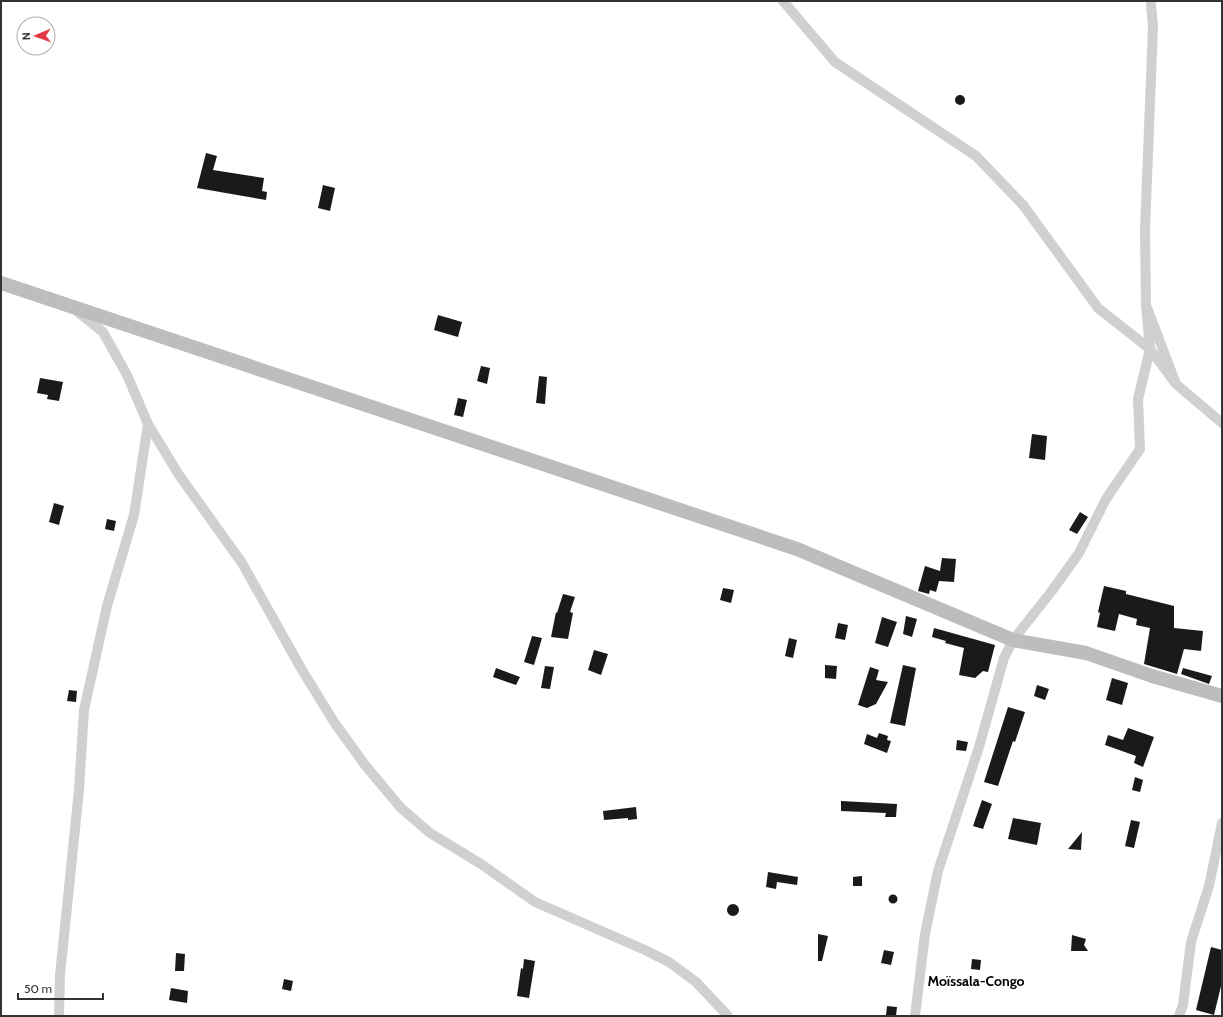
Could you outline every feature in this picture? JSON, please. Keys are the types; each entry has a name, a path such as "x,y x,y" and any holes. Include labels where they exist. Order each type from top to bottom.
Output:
{"street":[{"path":"783,1 835,62 976,156 1023,205 1098,308 1150,349 1176,384 1222,423"},
{"path":"915,1016 925,934 938,871 979,747 1004,658 1013,640 1051,592 1079,553 1106,499 1140,449 1138,399 1150,349 1146,305 1145,230 1153,26 1151,4"},
{"path":"1,283 797,549 1013,640 1086,653 1152,676 1222,696"},
{"path":"1146,305 1176,384"},
{"path":"72,307 103,332 127,375 148,424 179,475 242,563 302,670 334,722 365,765 401,808 430,833 481,864 535,902 669,962 696,982 728,1016"},
{"path":"59,1016 60,975 79,790 84,710 107,606 134,515 148,424"},
{"path":"1179,1016 1183,1005 1191,942 1209,886 1222,823"}],"building":[{"path":"958,95 962,95 965,100 962,105 958,105 955,102 955,98"},
{"path":"206,153 217,156 213,170 264,178 262,191 267,192 266,200 197,188"},
{"path":"323,185 335,188 330,211 318,208"},
{"path":"438,315 462,322 458,337 434,330"},
{"path":"481,366 490,368 487,384 477,381"},
{"path":"539,376 547,377 545,404 536,403"},
{"path":"40,378 63,382 59,401 47,399 48,395 37,393"},
{"path":"458,398 467,400 463,417 454,415"},
{"path":"1032,434 1047,436 1045,460 1029,458"},
{"path":"54,503 64,506 59,525 49,522"},
{"path":"1080,512 1088,517 1077,534 1069,530"},
{"path":"107,519 116,521 114,531 105,529"},
{"path":"942,558 956,559 954,582 939,581 936,592 930,590 929,594 918,591 925,566 940,571"},
{"path":"1104,586 1126,591 1126,594 1174,606 1174,628 1203,631 1201,651 1184,649 1177,674 1144,664 1150,628 1136,625 1137,619 1119,614 1115,631 1097,627 1100,613 1098,612"},
{"path":"723,588 734,590 731,603 720,600"},
{"path":"563,594 575,597 570,612 573,613 568,639 551,637 556,612 557,613"},
{"path":"906,616 917,619 912,637 903,634"},
{"path":"882,617 897,622 888,647 875,643"},
{"path":"838,623 848,625 845,640 835,638"},
{"path":"934,628 995,645 988,672 983,671 975,678 959,675 964,648 945,643 946,641 932,637"},
{"path":"532,636 542,638 534,665 524,662"},
{"path":"789,638 797,640 793,658 785,656"},
{"path":"594,650 608,654 601,675 588,670"},
{"path":"825,665 837,666 836,679 825,678"},
{"path":"903,665 916,668 905,726 890,723"},
{"path":"545,666 554,667 550,689 541,688"},
{"path":"870,667 879,670 876,680 888,682 876,704 867,708 858,705"},
{"path":"496,668 520,677 516,685 493,677"},
{"path":"1183,668 1212,676 1209,684 1181,674"},
{"path":"1112,678 1128,683 1122,705 1106,700"},
{"path":"1037,685 1049,689 1045,700 1034,696"},
{"path":"69,690 77,691 76,702 67,701"},
{"path":"1008,707 1025,712 1015,742 1013,741 998,786 984,782"},
{"path":"1128,728 1154,737 1143,767 1134,763 1136,756 1105,745 1108,735 1123,740"},
{"path":"879,733 888,736 887,740 891,741 887,753 864,744 867,734 877,738"},
{"path":"957,740 968,742 966,751 956,750"},
{"path":"1135,777 1143,780 1140,792 1132,790"},
{"path":"982,800 992,804 983,829 973,826"},
{"path":"841,801 897,804 896,817 885,817 886,813 841,811"},
{"path":"636,807 637,819 628,820 628,818 604,820 603,811"},
{"path":"1013,818 1041,823 1037,845 1008,839"},
{"path":"1131,820 1140,822 1134,848 1125,846"},
{"path":"1082,832 1081,850 1068,849"},
{"path":"768,872 798,877 797,885 777,882 776,889 766,887"},
{"path":"862,876 862,886 853,886 853,877"},
{"path":"893,894 898,899 893,904 888,899"},
{"path":"733,904 737,906 739,910 737,914 733,916 729,914 727,910 729,906"},
{"path":"818,934 828,936 822,961 818,961"},
{"path":"1072,935 1086,939 1084,945 1088,951 1071,951"},
{"path":"1211,947 1222,950 1222,982 1214,1015 1196,1010"},
{"path":"884,950 894,952 891,965 881,963"},
{"path":"176,953 185,954 184,971 175,971"},
{"path":"524,959 535,961 529,998 517,996 521,968 523,969"},
{"path":"972,959 981,960 980,970 971,969"},
{"path":"284,979 293,981 291,991 282,989"},
{"path":"171,988 188,991 187,1003 169,1000"},
{"path":"887,1006 897,1007 896,1016 886,1015"}],"district":[{"name":"Moïssala-Congo","path":"976,981"}]}
